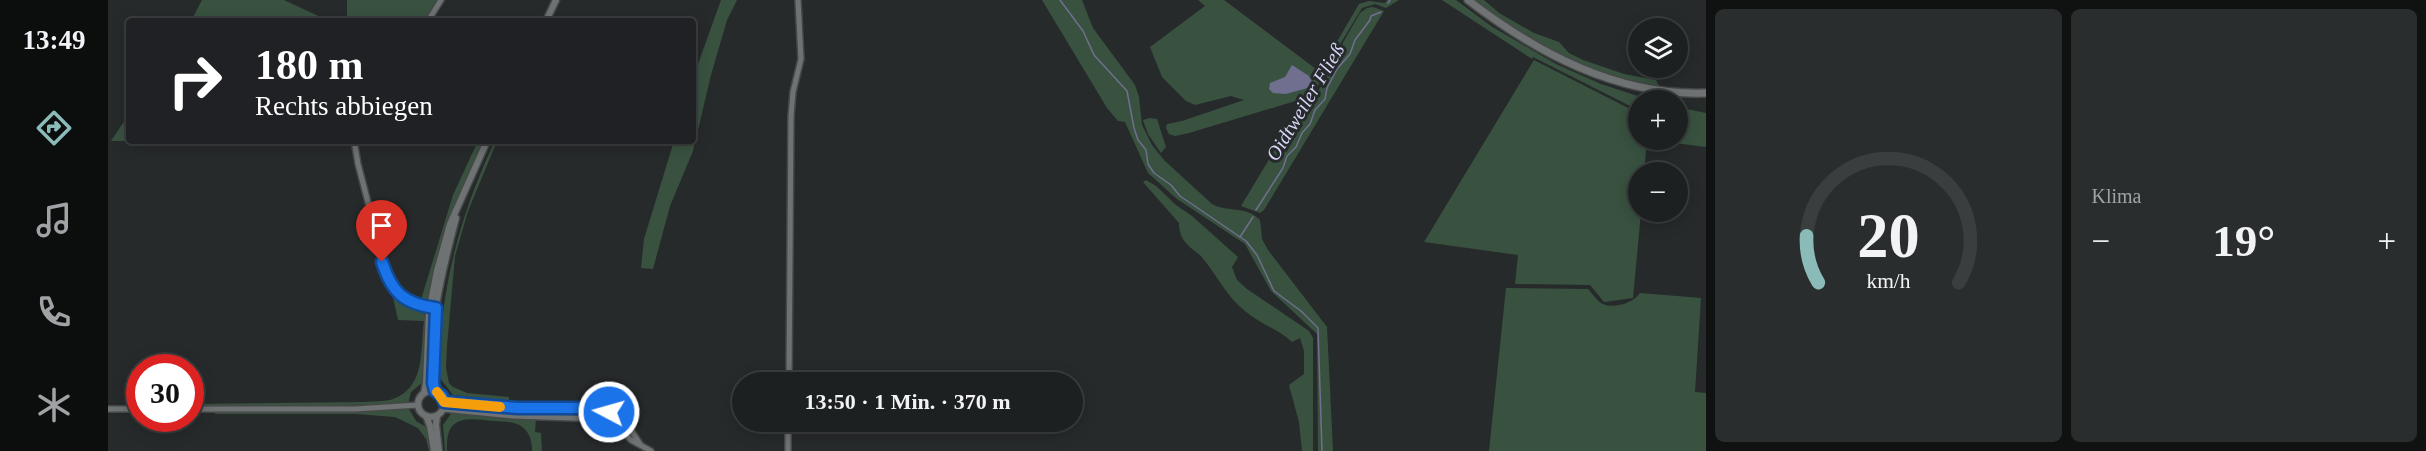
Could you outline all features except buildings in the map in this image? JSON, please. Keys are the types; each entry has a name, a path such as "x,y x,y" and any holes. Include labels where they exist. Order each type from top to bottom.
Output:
{"main road":[{"path":"1468,0 1528,42 1607,79 1660,91 1706,93"}],"street":[{"path":"430,18 441,0"},
{"path":"547,18 556,0"},
{"path":"789,372 790,128 793,92 801,59 798,0"},
{"path":"356,144 358,164 388,279 397,294 411,302 433,307"},
{"path":"424,393 433,307 460,203 486,144"},
{"path":"433,307 435,391"},
{"path":"437,416 426,416 420,412 419,397 424,393 435,391 442,396 444,402 443,409 437,416 436,425 439,451"},
{"path":"444,402 518,408 588,408 606,411 627,424 639,448"},
{"path":"204,409 355,409 418,405"},
{"path":"108,409 126,409"},
{"path":"443,409 513,416 604,419 614,423 639,448 651,451"},
{"path":"426,416 434,451"},
{"path":"788,432 788,451"}],"green space":[{"path":"202,0 284,0 323,18 193,18"},
{"path":"347,0 438,0 427,18 347,18"},
{"path":"721,0 737,0 727,20 696,138 696,70"},
{"path":"1042,0 1082,0 1093,28 1135,85 1139,97 1142,125 1152,145 1165,161 1212,204 1249,212 1260,220 1262,239 1268,250 1327,327 1333,451 1318,451 1317,334 1271,291 1245,244 1177,199 1148,173 1125,122 1118,121 1107,108"},
{"path":"1198,0 1224,0 1324,75 1312,96 1189,133 1175,136 1169,134 1167,124 1244,100 1231,96 1195,105 1186,101 1162,77 1150,47 1205,6"},
{"path":"1387,0 1399,0 1386,8 1375,4 1362,8 1331,59 1328,57 1359,4 1369,1 1385,3"},
{"path":"1442,0 1456,0 1491,26 1556,64 1601,84 1628,93 1628,105 1533,57 1532,59"},
{"path":"1472,0 1484,0 1499,13 1534,33 1559,42 1569,53 1583,60 1628,75 1628,78 1656,80 1659,86 1609,74 1584,65 1537,43"},
{"path":"1373,7 1384,11 1264,210 1260,213 1241,206 1303,103 1313,98 1320,88 1360,13"},
{"path":"1534,60 1628,108 1628,150 1646,150 1645,162 1628,162 1628,222 1640,222 1633,298 1604,302 1590,285 1515,284 1518,255 1424,242"},
{"path":"1688,109 1706,113 1706,147 1688,145"},
{"path":"126,118 126,141 111,141"},
{"path":"1157,119 1166,147 1161,153 1148,134 1143,120"},
{"path":"477,144 482,144 447,227 428,300 420,303 453,195"},
{"path":"494,144 496,144 468,211 455,256 446,368 449,383 453,387 467,393 509,397 509,401 453,395 439,377 447,286 461,227"},
{"path":"673,144 695,144 670,206 653,269 641,268 644,239"},
{"path":"1146,180 1192,216 1238,257 1232,267 1237,280 1309,331 1313,338 1313,451 1302,451 1299,422 1289,385 1304,374 1304,351 1300,338 1292,342 1238,305 1201,256 1185,242 1179,229 1179,223 1143,182"},
{"path":"1506,288 1588,289 1599,302 1611,306 1633,300 1640,293 1701,298 1695,392 1706,393 1706,451 1489,451"},
{"path":"392,293 419,308 427,321 424,381 411,392 408,404 204,407 204,404 365,402 393,399 404,393 416,377 421,355 424,321 398,320"},
{"path":"409,409 416,421 428,428 432,451 429,451 426,439 418,428 395,417 356,414 215,414 216,411 346,412"},
{"path":"453,411 536,418 535,432 541,433 542,451 532,451 528,434 518,424 467,419 454,424 447,439 447,451 445,451 443,425"}],"water":[{"path":"1292,65 1309,76 1313,84 1311,87 1286,94 1273,93 1269,89 1270,83 1285,77"}],"waterway":[{"path":"1060,0 1083,31 1094,55 1127,91 1134,128 1138,140 1146,150 1148,164 1154,173 1171,185 1180,196 1246,241 1257,255 1274,291 1301,311 1318,328 1322,451"},
{"name":"Oidtweiler Fließ","path":"1256,210 1283,168 1287,156 1296,147 1302,133 1310,124 1315,110 1325,99 1327,88 1337,69 1350,54 1355,40 1371,16 1381,12"},
{"name":"Oidtweiler Fließ","path":"1240,237 1253,217"}],"slow traffic":[{"path":"437,392 442,396 444,402 500,407"}],"route":[{"path":"382,262 397,294 411,302 436,308 433,383 435,391 442,396 444,402 518,408 588,408 609,412"}]}
